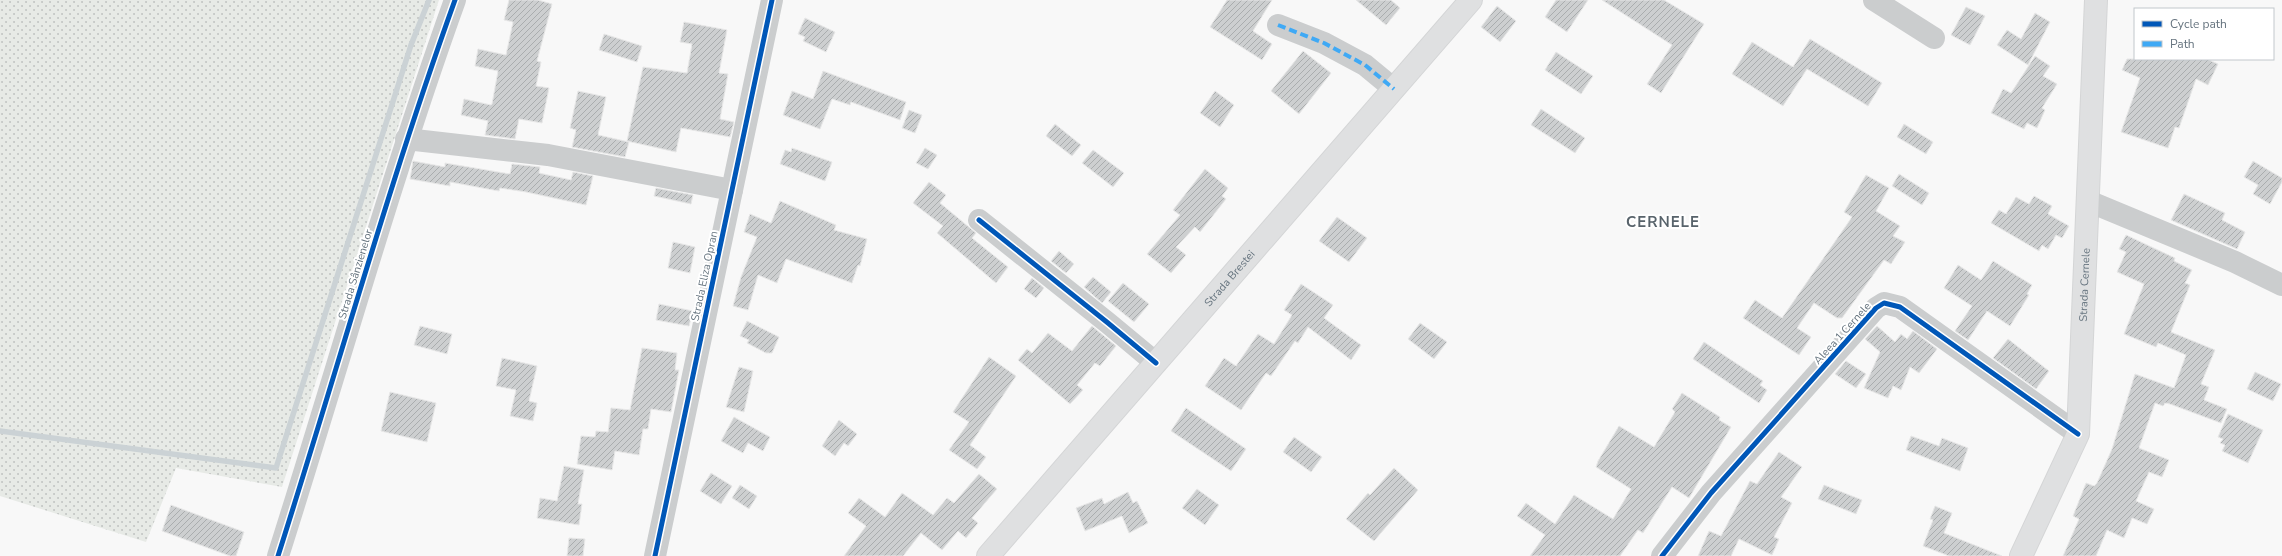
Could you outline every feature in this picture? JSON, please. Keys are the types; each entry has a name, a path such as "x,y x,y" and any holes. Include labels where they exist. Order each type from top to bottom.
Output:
{"main road":[{"name":"Strada Brestei","path":"988,556 1471,0"},
{"name":"Strada Cernele","path":"2021,556 2078,434 2096,0"}],"street":[{"name":"Strada Sânzienelor","path":"278,556 334,380 406,139 456,0"},
{"name":"Strada Eliza Opran","path":"655,556 772,0"},
{"path":"1874,0 1934,38"},
{"path":"1278,25 1324,43 1365,65 1394,89"},
{"path":"406,139 548,154 732,190"},
{"path":"2088,201 2235,262 2282,284"},
{"path":"979,220 1156,363"},
{"name":"Aleea 1 Cernele","path":"1662,556 1711,493 1876,308 1884,303 1900,307 2078,434"}],"shaded area":[{"path":"0,0 439,0 282,487 176,468 146,542 0,496"}],"building":[{"path":"509,0 538,0 552,4 537,61 541,62 536,86 549,88 542,123 519,119 515,139 485,135 488,121 461,115 464,99 492,104 498,71 475,66 478,49 506,55 513,22 504,20"},
{"path":"1227,0 1272,0 1253,31 1272,44 1262,60 1210,27"},
{"path":"1356,0 1391,0 1400,8 1386,25"},
{"path":"1556,0 1588,0 1567,32 1545,17"},
{"path":"1602,0 1664,0 1704,24 1661,93 1647,84 1672,45"},
{"path":"1497,6 1516,21 1500,42 1481,27"},
{"path":"1966,7 1985,16 1970,45 1951,35"},
{"path":"2035,13 2050,22 2028,65 1997,45 2007,30 2021,39"},
{"path":"805,18 835,32 826,52 803,41 805,37 798,34"},
{"path":"684,22 727,30 719,73 728,74 720,119 734,122 730,137 681,128 676,152 627,141 643,67 687,73 692,44 680,42"},
{"path":"604,34 642,46 637,62 599,50"},
{"path":"1810,39 1882,83 1868,106 1807,69 1783,106 1732,74 1752,42 1793,67"},
{"path":"1303,51 1331,73 1299,114 1271,91"},
{"path":"1556,52 1593,76 1581,94 1545,70"},
{"path":"2035,56 2050,66 2043,76 2057,84 2042,108 2045,110 2037,128 2027,123 2024,129 1991,113 2003,89 2011,93"},
{"path":"2127,59 2209,60 2218,64 2208,85 2196,79 2179,128 2175,127 2168,148 2121,132 2140,78 2122,70"},
{"path":"823,71 906,102 900,120 851,102 850,105 832,99 820,129 783,115 792,91 813,99"},
{"path":"578,91 606,97 598,135 629,142 625,157 572,147 576,130 570,128"},
{"path":"1215,91 1234,105 1220,127 1200,113"},
{"path":"1541,109 1585,138 1575,153 1531,125"},
{"path":"909,110 922,115 915,133 902,128"},
{"path":"1055,124 1081,145 1072,156 1046,136"},
{"path":"1904,124 1933,142 1926,154 1897,137"},
{"path":"792,148 832,162 825,181 780,164 785,150 791,152"},
{"path":"925,148 937,155 928,169 916,163"},
{"path":"1093,150 1124,173 1113,187 1082,163"},
{"path":"413,161 445,167 445,163 510,174 512,164 540,167 539,173 571,180 573,172 593,176 586,205 500,188 499,191 450,182 450,186 410,179"},
{"path":"2253,161 2282,178 2282,182 2270,204 2253,194 2258,185 2244,177"},
{"path":"1205,169 1228,188 1222,196 1226,199 1200,232 1195,227 1176,247 1186,255 1171,273 1147,254 1180,215 1173,210"},
{"path":"1899,174 1929,193 1922,205 1892,186"},
{"path":"1866,175 1889,188 1876,211 1900,226 1893,236 1905,242 1891,264 1884,260 1842,318 1837,318 1814,303 1797,328 1811,337 1799,355 1743,318 1755,300 1782,318 1852,217 1844,212"},
{"path":"929,182 946,195 940,203 976,233 972,238 1008,267 996,283 937,233 943,226 913,203"},
{"path":"656,188 693,195 691,204 654,196"},
{"path":"2184,194 2225,213 2222,220 2245,232 2237,249 2171,220"},
{"path":"2034,196 2052,206 2048,214 2069,226 2062,238 2056,235 2048,249 2042,245 2039,251 1991,223 1999,210 2006,214 2016,197 2029,204"},
{"path":"780,201 836,225 834,230 867,239 860,266 858,265 852,283 786,259 777,283 758,275 748,310 733,306 741,277 757,237 744,232 750,214 771,223"},
{"path":"1337,217 1367,238 1349,262 1319,241"},
{"path":"2126,235 2175,258 2174,261 2192,270 2185,283 2190,285 2171,332 2215,350 2201,384 2209,387 2204,400 2227,409 2221,423 2170,404 2165,403 2163,406 2155,403 2139,448 2169,460 2162,477 2149,472 2136,501 2154,509 2147,524 2132,518 2124,538 2107,530 2096,556 2063,556 2079,519 2073,516 2086,483 2094,486 2097,483 2112,449 2135,374 2174,388 2186,355 2158,343 2156,347 2124,334 2144,284 2117,272 2126,252 2119,249"},
{"path":"673,242 695,247 690,273 668,268"},
{"path":"1059,251 1074,264 1066,273 1051,261"},
{"path":"1993,261 2032,285 2027,294 2029,295 2010,326 1987,311 1968,340 1955,331 1972,306 1944,288 1958,265 1981,280"},
{"path":"1093,277 1111,292 1102,303 1084,287"},
{"path":"1032,278 1044,288 1036,298 1024,289"},
{"path":"1123,283 1149,304 1134,322 1108,301"},
{"path":"1301,284 1333,305 1324,318 1361,345 1351,360 1308,327 1298,343 1295,341 1271,376 1266,373 1241,410 1205,386 1224,358 1236,366 1258,334 1274,344 1292,315 1284,310"},
{"path":"659,304 693,311 689,326 656,320"},
{"path":"747,321 779,337 772,353 766,353 747,343 749,340 740,336"},
{"path":"1420,323 1447,342 1434,359 1408,339"},
{"path":"420,326 452,334 447,354 414,345"},
{"path":"1092,326 1116,346 1100,366 1095,363 1077,385 1083,390 1070,404 1018,360 1027,349 1032,353 1048,333 1072,351"},
{"path":"1877,326 1895,342 1901,334 1907,339 1913,331 1937,349 1919,373 1910,367 1901,390 1893,386 1888,398 1864,388 1880,352 1865,339"},
{"path":"2008,339 2049,371 2036,389 1993,358"},
{"path":"1704,342 1763,381 1760,385 1767,390 1759,403 1693,359"},
{"path":"642,348 677,353 675,370 679,370 671,412 651,409 648,429 643,429 639,455 615,451 612,470 577,464 581,436 595,437 596,431 608,432 611,408 630,410"},
{"path":"989,357 1016,376 970,445 986,457 977,469 949,450 969,422 953,412"},
{"path":"502,358 537,366 529,401 537,403 533,421 510,416 516,390 496,386"},
{"path":"1846,361 1866,374 1856,388 1835,374"},
{"path":"739,367 753,371 744,412 726,407"},
{"path":"2255,372 2281,384 2273,401 2247,389"},
{"path":"390,392 436,403 427,442 381,431"},
{"path":"1682,393 1720,417 1719,420 1731,427 1689,498 1672,487 1643,533 1638,530 1620,556 1530,556 1545,535 1517,516 1526,503 1555,524 1574,495 1613,519 1631,489 1596,467 1598,461 1619,426 1654,447 1675,412 1672,409"},
{"path":"1186,408 1246,449 1231,471 1171,431"},
{"path":"2228,414 2263,430 2248,463 2222,451 2225,445 2220,443 2223,439 2218,437"},
{"path":"734,417 770,437 763,451 748,443 743,453 721,441"},
{"path":"839,420 857,434 848,446 844,443 835,456 822,446"},
{"path":"1911,436 1939,446 1942,438 1968,448 1960,471 1906,450"},
{"path":"1294,437 1322,457 1311,472 1283,452"},
{"path":"1779,452 1802,467 1781,497 1792,503 1774,537 1779,539 1772,555 1739,539 1731,556 1698,556 1709,531 1721,536 1750,481 1757,484"},
{"path":"564,466 584,470 578,504 582,504 579,525 537,518 540,498 557,501"},
{"path":"1394,468 1418,490 1374,541 1346,519 1368,493 1370,495"},
{"path":"711,473 732,486 721,504 700,491"},
{"path":"979,474 997,489 972,518 978,523 966,538 958,531 942,550 921,533 903,556 844,556 866,526 848,513 859,498 885,517 902,493 933,515 947,498 954,503"},
{"path":"740,485 757,496 749,509 732,498"},
{"path":"1824,485 1862,500 1856,514 1818,499"},
{"path":"1197,489 1219,505 1205,525 1182,508"},
{"path":"1128,492 1133,503 1137,501 1148,523 1129,533 1122,516 1085,531 1076,508 1102,498 1104,504"},
{"path":"171,505 244,532 236,556 230,556 162,531"},
{"path":"1935,506 1952,513 1944,533 2002,556 1949,556 1923,546 1933,520 1930,519"},
{"path":"569,538 585,539 583,556 567,556"}],"waterway":[{"path":"0,431 276,468 411,45 429,0"}],"marked path":[{"path":"1278,25 1324,43 1365,65 1394,89"}],"cycle path":[{"path":"278,556 408,138 455,0"},
{"path":"655,556 772,0"},
{"path":"979,220 1156,363"},
{"path":"1662,556 1711,493 1876,308 1884,303 1900,307 2078,434"}],"district":[{"name":"CERNELE","path":"1663,222"}]}
